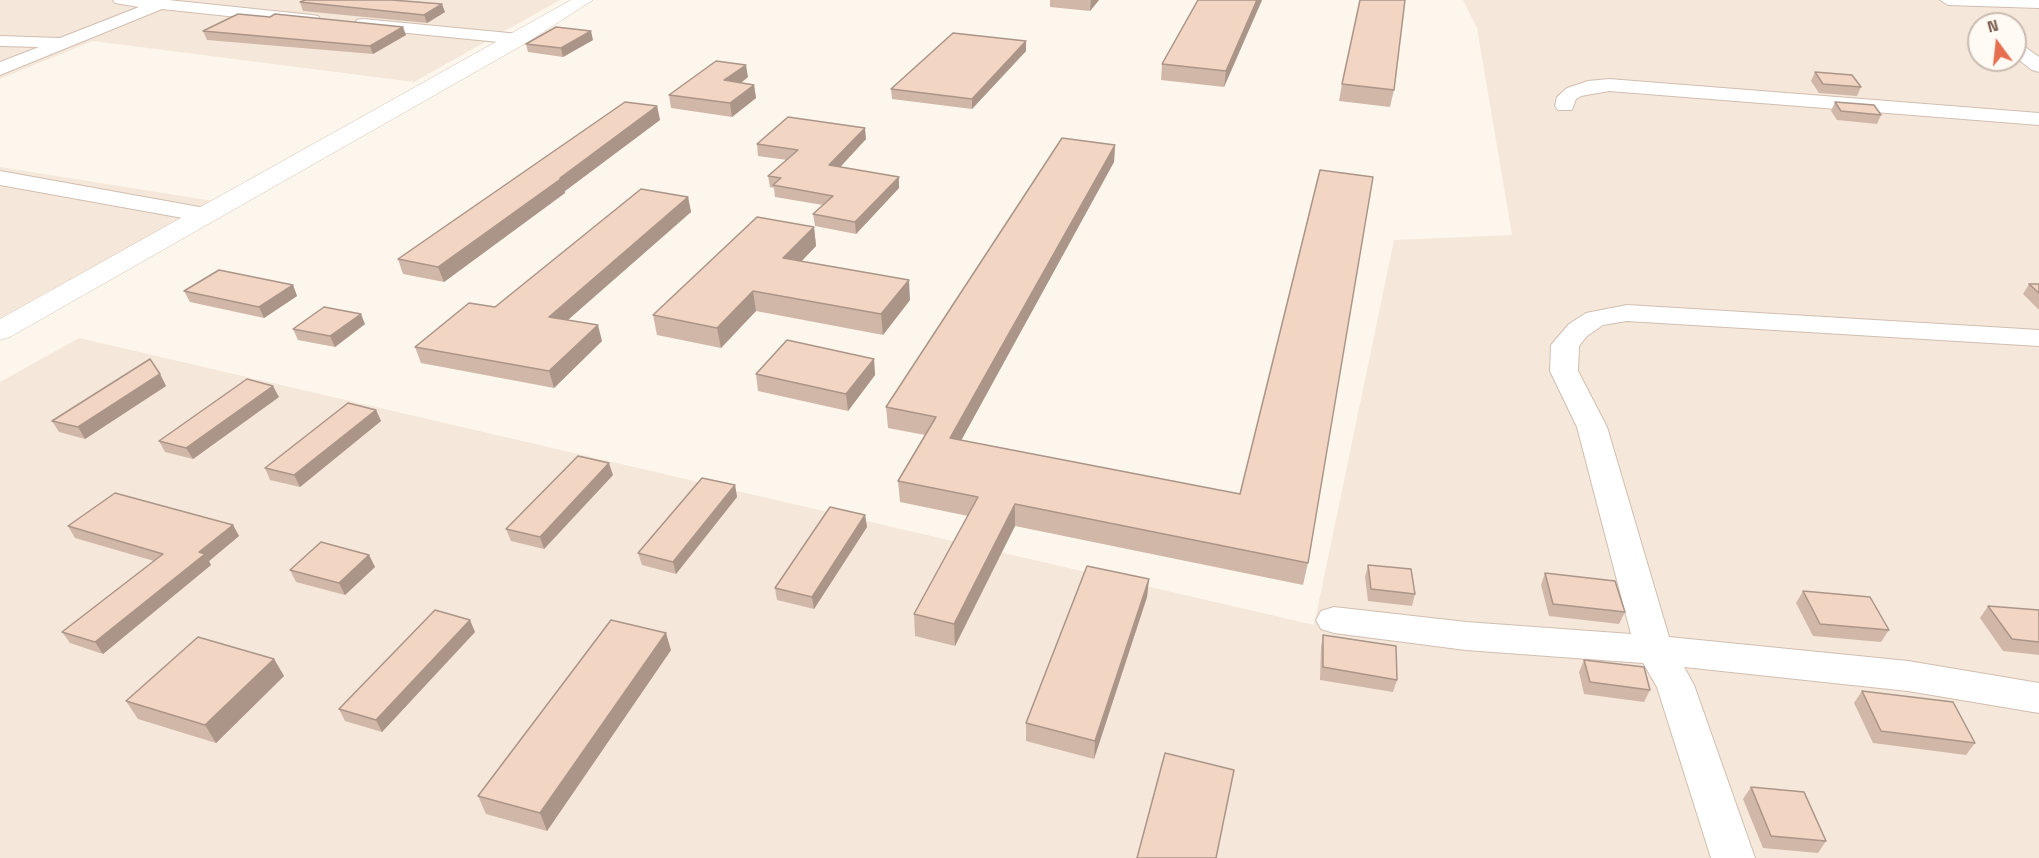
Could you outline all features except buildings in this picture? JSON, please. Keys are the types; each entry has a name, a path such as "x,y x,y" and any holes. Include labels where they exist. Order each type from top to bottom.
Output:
{"main road":[{"path":"0,331 519,39 584,0"}],"street":[{"path":"121,0 167,2 327,21"},
{"path":"246,13 276,0"},
{"path":"1951,0 2039,3"},
{"path":"1951,0 1968,12"},
{"path":"0,69 167,2"},
{"path":"351,23 519,39"},
{"path":"0,41 64,43"},
{"path":"1565,106 1567,97 1574,92 1588,87 1610,85 2039,119"},
{"path":"0,178 205,215"},
{"path":"1733,858 1675,684 1654,650 1592,427 1564,371 1565,345 1578,330 1595,319 1627,313 2039,338"},
{"path":"1334,620 1466,636 1654,650 1908,676 2039,698"}],"shaded area":[{"path":"0,0 560,0 414,82 93,41 0,79"},
{"path":"1463,0 2039,0 2039,858 0,858 0,382 79,338 1314,625 1394,240 1512,235 1477,28"},
{"path":"0,167 213,201 0,318"}]}
